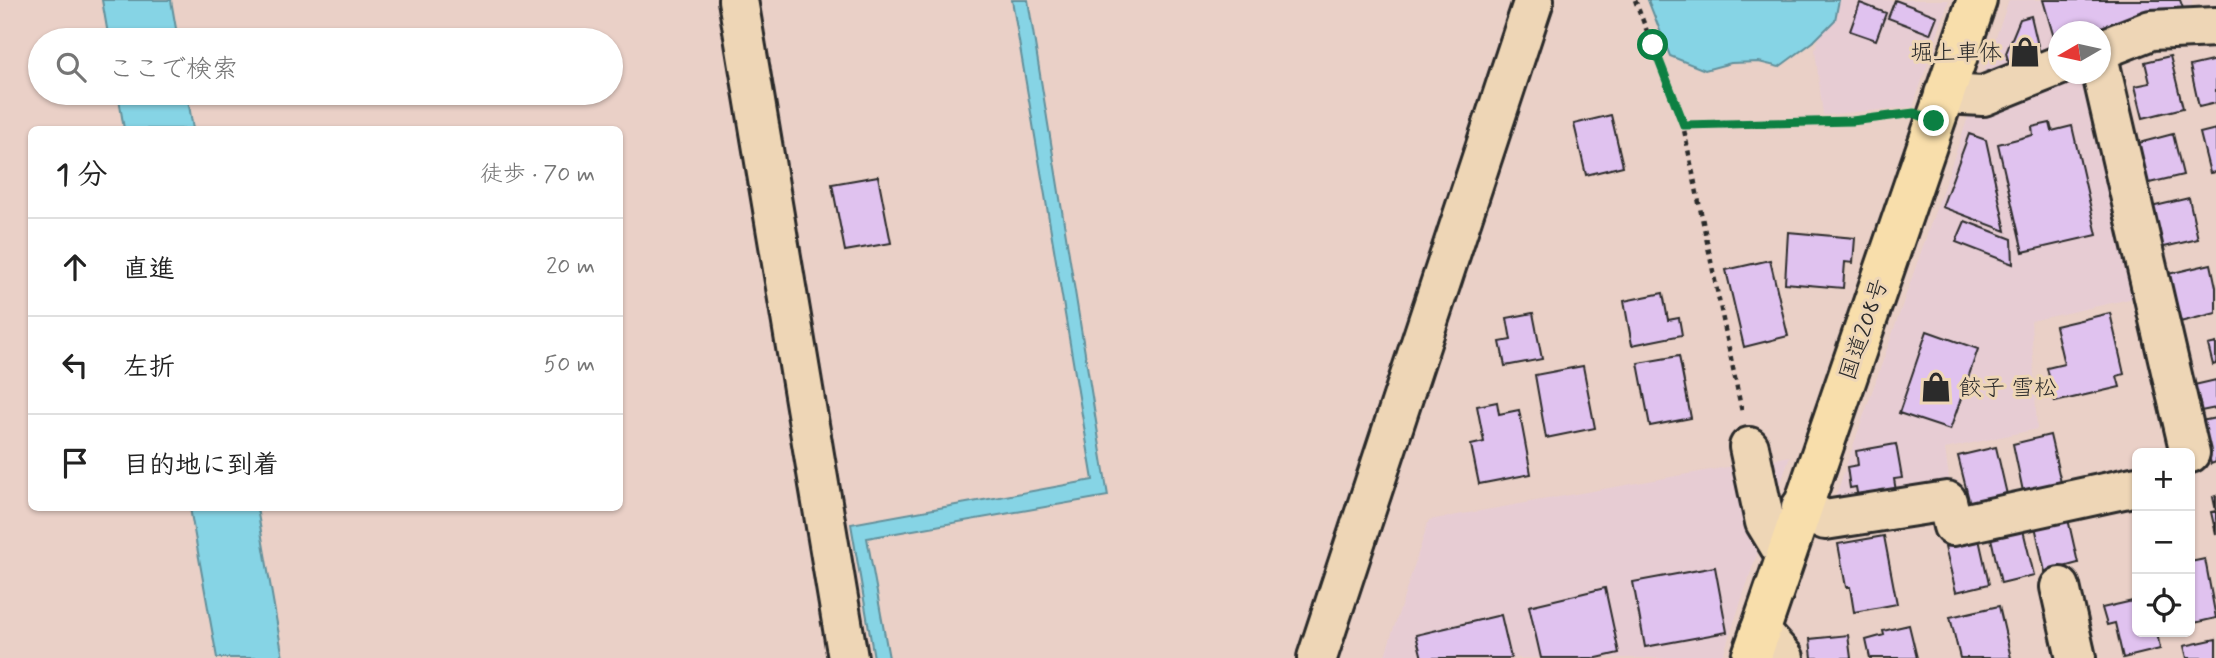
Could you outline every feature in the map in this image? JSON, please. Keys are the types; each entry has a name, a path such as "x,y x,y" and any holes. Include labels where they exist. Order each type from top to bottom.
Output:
{"highway":[{"name":"国道208号","path":"1765,649 1785,555 1977,0"}],"street":[{"path":"738,0 848,658"},
{"path":"1317,658 1534,0"},
{"path":"2111,46 2151,30 2216,27"},
{"path":"1939,107 1983,96 2048,70"},
{"path":"2105,84 2189,448"},
{"path":"1749,447 1765,523 1785,555"},
{"path":"1801,507 1825,520 1947,500 1952,526 2132,487"},
{"path":"2060,587 2076,658"}],"path":[{"path":"1635,0 1684,125 1749,447"},
{"path":"1684,125 1852,121 1939,107"}],"shaded area":[{"path":"1830,0 1949,0 1913,107 1823,115 1815,50"},
{"path":"2009,0 2192,0 2191,12 2111,30 2111,21 2048,21 2048,84 2097,84 2143,296 2031,321 2037,429 1945,449 1951,492 1830,512"},
{"path":"1790,456 1722,658 1384,658 1429,520"}],"water":[{"path":"102,0 171,0 176,28 107,28"},
{"path":"1012,0 1028,0 1108,496 867,538 889,658 874,658 851,524 1093,480"},
{"path":"1648,0 1839,0 1835,20 1813,42 1779,67 1759,62 1731,63 1705,70 1670,56"},
{"path":"120,105 189,105 192,126 124,126"},
{"path":"191,511 258,511 283,658 217,658"}],"building":[{"path":"1895,0 1937,16 1930,34 1888,18"},
{"path":"2043,0 2180,0 2184,11 2111,29 2111,21 2049,21"},
{"path":"1860,3 1886,13 1876,40 1850,31"},
{"path":"2031,16 2043,67 2012,74 2006,53 2020,19"},
{"path":"2170,56 2183,108 2143,118 2135,86 2150,83 2145,62"},
{"path":"2216,60 2216,103 2199,107 2190,66"},
{"path":"1611,115 1623,166 1586,175 1574,124"},
{"path":"2050,123 2052,131 2072,126 2097,235 2023,252 1998,144 2033,135 2032,127"},
{"path":"2216,129 2216,172 2210,173 2200,133"},
{"path":"1969,134 1986,140 2006,231 1942,207"},
{"path":"2173,134 2183,175 2145,184 2135,144"},
{"path":"878,176 891,243 845,251 832,184"},
{"path":"2189,198 2198,239 2160,248 2151,207"},
{"path":"1965,221 2012,239 2013,264 1956,242"},
{"path":"1788,232 1855,238 1853,263 1845,262 1843,288 1785,283"},
{"path":"1770,260 1788,336 1744,347 1726,270"},
{"path":"2211,264 2216,287 2216,313 2176,323 2164,275"},
{"path":"1663,293 1668,320 1679,318 1682,335 1632,345 1624,301"},
{"path":"1533,313 1542,359 1505,366 1500,342 1511,340 1507,318"},
{"path":"2110,313 2124,374 2117,376 2120,387 2055,402 2047,368 2064,364 2055,326"},
{"path":"1927,331 1978,349 1950,430 1899,413"},
{"path":"2216,343 2216,364 2213,365 2208,345"},
{"path":"1679,356 1691,418 1650,426 1638,363"},
{"path":"1583,366 1595,428 1546,438 1535,375"},
{"path":"2216,380 2216,408 2196,412 2190,386"},
{"path":"1497,402 1499,414 1519,410 1531,474 1479,484 1471,445 1484,442 1477,406"},
{"path":"2216,418 2216,462 2211,464 2201,421"},
{"path":"2050,435 2062,487 2024,496 2013,444"},
{"path":"1896,444 1902,478 1894,479 1897,497 1859,504 1856,487 1850,488 1847,467 1858,465 1856,451"},
{"path":"1996,447 2008,499 1971,508 1958,456"},
{"path":"2216,511 2216,534 2211,512"},
{"path":"2068,519 2078,563 2045,572 2035,526"},
{"path":"2023,530 2034,575 2001,583 1991,538"},
{"path":"1884,536 1897,604 1854,612 1838,544"},
{"path":"1979,539 1989,584 1956,592 1945,547"},
{"path":"2205,559 2216,618 2195,623 2195,574 2195,561"},
{"path":"1715,567 1727,632 1645,647 1633,582"},
{"path":"1605,588 1619,653 1597,658 1541,658 1529,606"},
{"path":"2132,601 2132,637 2158,637 2160,649 2123,658 2115,623 2107,625 2102,608"},
{"path":"1999,606 2011,658 1960,658 1950,617"},
{"path":"1501,615 1511,658 1422,658 1416,635"},
{"path":"1909,625 1917,658 1870,658 1866,640 1884,635 1883,631"},
{"path":"1848,635 1851,658 1812,658 1810,639"},
{"path":"2216,639 2216,658 2187,658 2184,646"}],"place":[{"name":"堀上車体","path":"2025,52"},
{"name":"餃子 雪松","path":"1936,387"}],"route":[{"path":"1653,45 1684,125 1852,121 1914,113 1934,121"}]}
